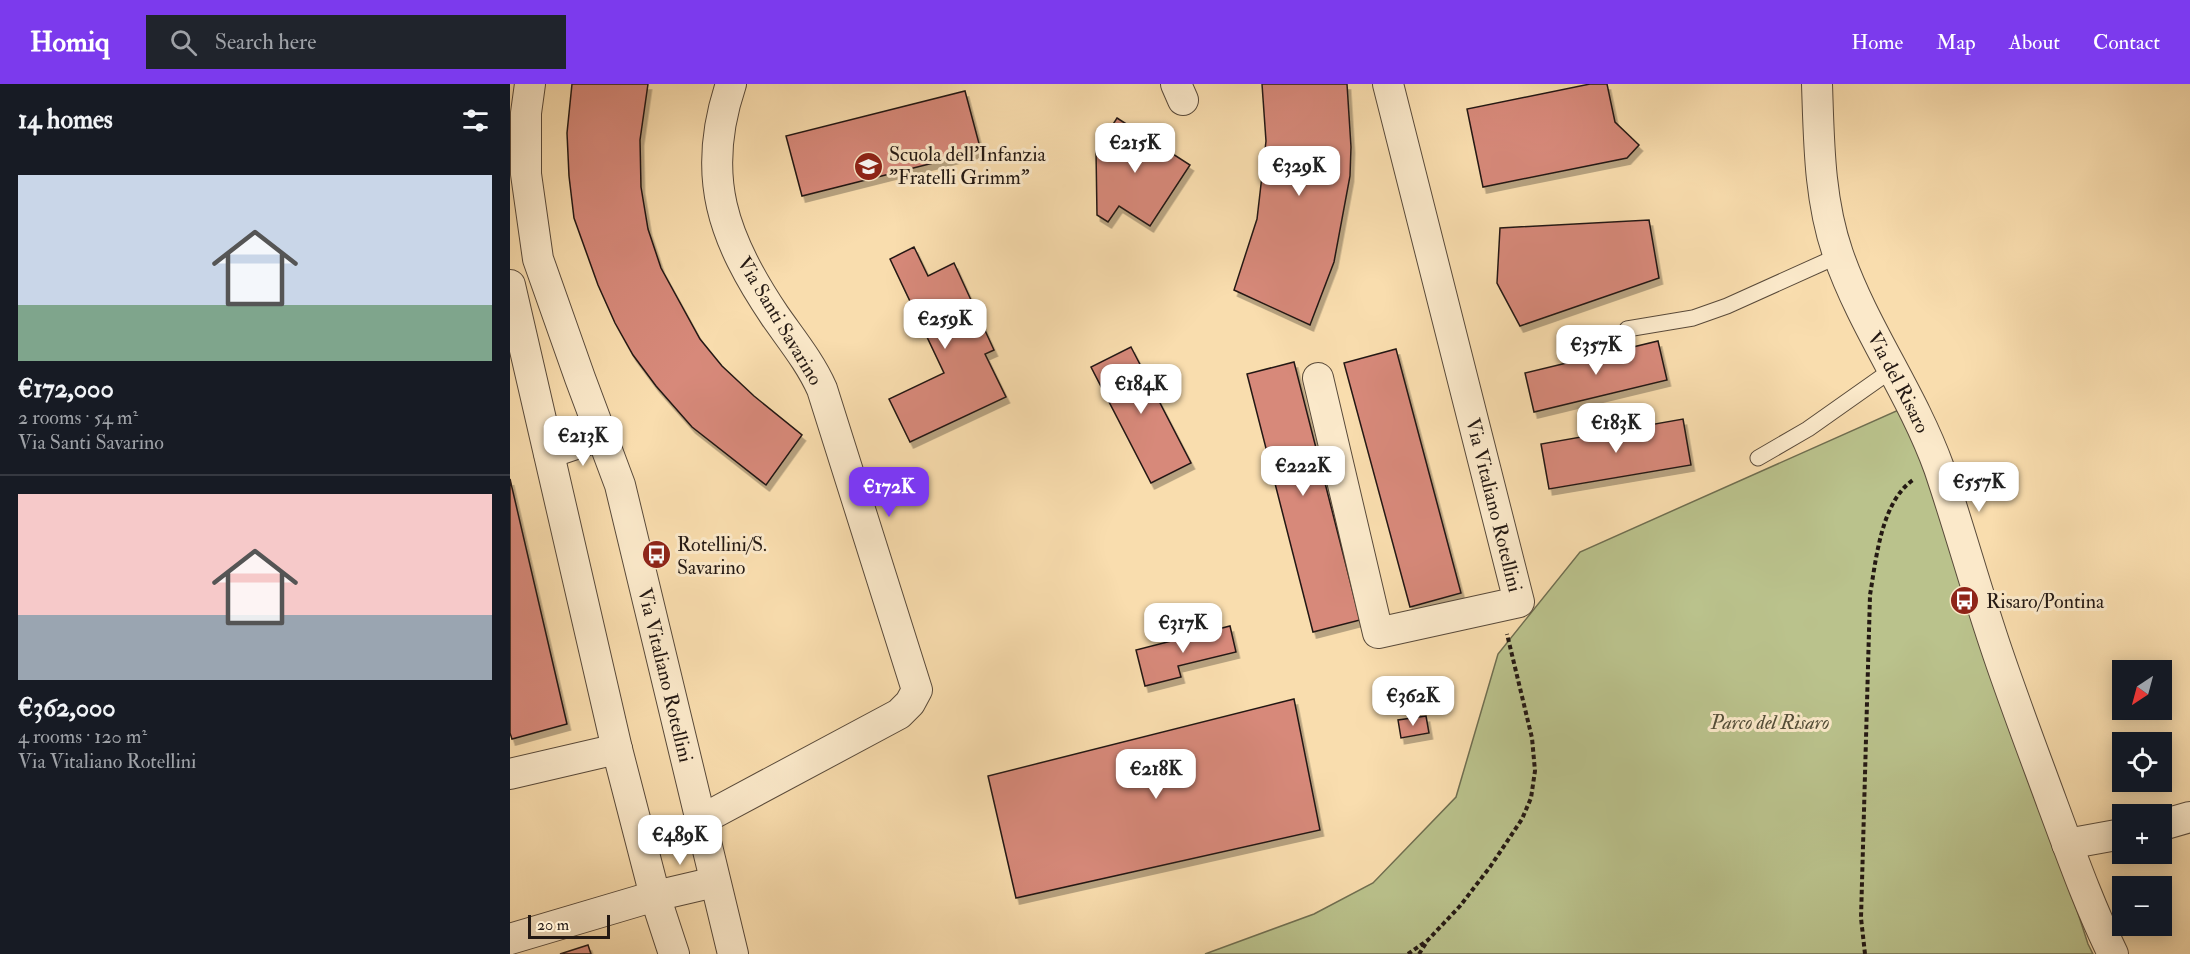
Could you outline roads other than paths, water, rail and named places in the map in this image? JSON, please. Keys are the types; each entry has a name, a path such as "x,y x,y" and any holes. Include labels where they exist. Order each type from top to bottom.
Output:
{"street":[{"name":"Via Vitaliano Rotellini","path":"530,84 526,113 526,174 538,259 620,485 733,954"},
{"name":"Via Santi Savarino","path":"701,819 899,714 910,703 917,690 822,389 808,363 749,274 726,224 717,187 716,161 721,118 731,84"},
{"name":"Via Vitaliano Rotellini","path":"1318,378 1378,633 1519,602 1388,84"},
{"name":"Via del Risaro","path":"1817,84 1823,192 1839,256 1856,300 1922,426 1939,470 1998,653 2067,843 2113,954"},
{"path":"510,285 617,749 656,896 674,954"},
{"path":"549,453 602,435"},
{"path":"510,774 617,749"},
{"path":"2172,822 2190,817"},
{"path":"2067,843 2112,836"},
{"path":"510,939 656,896 715,882"}],"lane":[{"path":"1627,329 1693,318 1727,306 1839,256"},
{"path":"1758,458 1808,429 1893,369"}],"place":[{"name":"Scuola dell'Infanzia \"Fratelli Grimm\"","path":"868,166"},
{"name":"Rotellini/S. Savarino","path":"656,555"},
{"name":"Risaro/Pontina","path":"1965,601"}],"park label":[{"name":"Parco del Risaro","path":"1770,722"}]}
